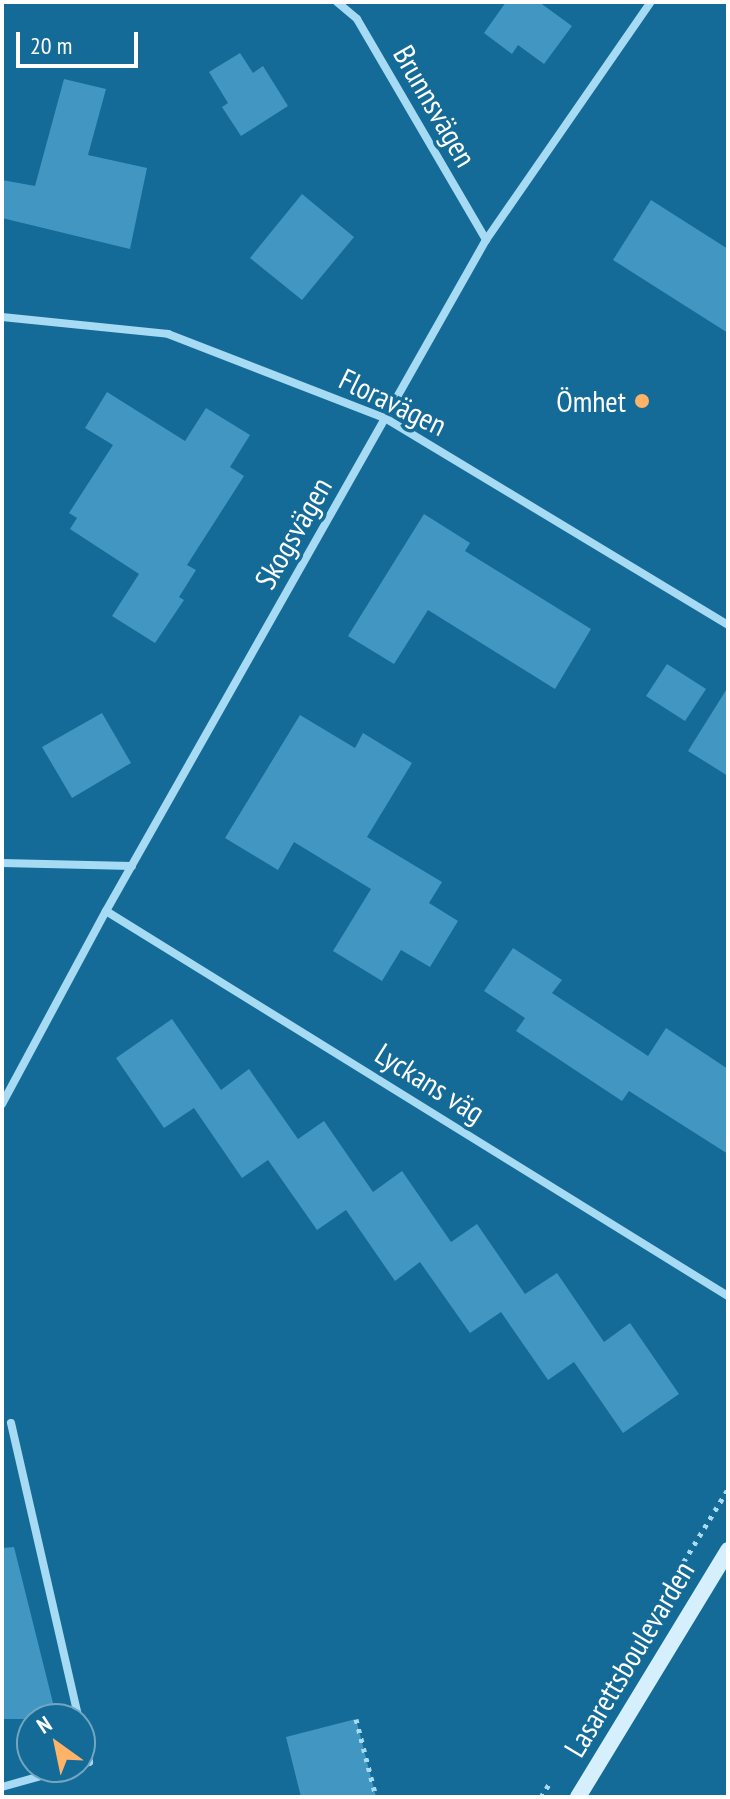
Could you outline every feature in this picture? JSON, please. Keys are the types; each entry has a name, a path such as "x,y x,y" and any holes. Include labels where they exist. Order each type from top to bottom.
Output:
{"street":[{"name":"Brunnsvägen","path":"337,2 357,19 486,240"},
{"name":"Skogsvägen","path":"2,1104 106,911 486,240 651,2"},
{"name":"Floravägen","path":"2,317 168,334 385,418 728,625"},
{"path":"2,863 132,866"},
{"name":"Lyckans väg","path":"106,911 728,1296"},
{"path":"11,1423 76,1703"},
{"name":"Lasarettsboulevarden","path":"578,1797 728,1550"}],"path":[{"path":"590,1715 728,1489"},
{"path":"356,1719 376,1797"},
{"path":"541,1797 552,1779"}],"building":[{"path":"506,2 539,2 572,26 544,64 518,45 512,54 484,33"},
{"path":"240,53 253,73 263,66 288,106 241,136 222,107 228,103 209,72"},
{"path":"64,79 106,89 88,155 147,168 130,249 2,218 2,180 35,186"},
{"path":"302,194 354,237 302,300 250,258"},
{"path":"651,200 728,249 728,333 613,260"},
{"path":"107,392 185,441 206,408 250,435 230,467 244,476 187,565 196,570 179,597 184,600 155,643 112,616 139,574 70,529 77,518 69,513 113,445 85,428"},
{"path":"424,514 470,543 465,551 591,629 555,689 428,610 394,664 348,636"},
{"path":"667,664 706,689 685,721 646,696"},
{"path":"728,687 728,776 688,751"},
{"path":"102,713 131,763 72,798 42,747"},
{"path":"300,715 355,748 363,733 412,763 367,837 442,882 429,903 458,921 430,967 401,950 382,981 333,951 371,889 294,842 278,870 225,838"},
{"path":"513,948 562,980 552,993 648,1056 666,1028 728,1069 728,1154 629,1091 622,1101 516,1031 525,1018 484,991"},
{"path":"172,1019 221,1090 249,1069 298,1139 324,1121 373,1192 402,1171 451,1242 477,1224 525,1294 557,1273 604,1342 630,1323 679,1394 623,1433 574,1362 548,1380 501,1312 470,1333 420,1262 395,1281 346,1210 317,1230 268,1160 242,1178 194,1108 164,1128 116,1058"},
{"path":"14,1547 53,1703 16,1703 16,1719 2,1719 2,1548"},
{"path":"356,1719 376,1797 301,1797 286,1737"}],"place":[{"name":"Ömhet","path":"642,401"}]}
